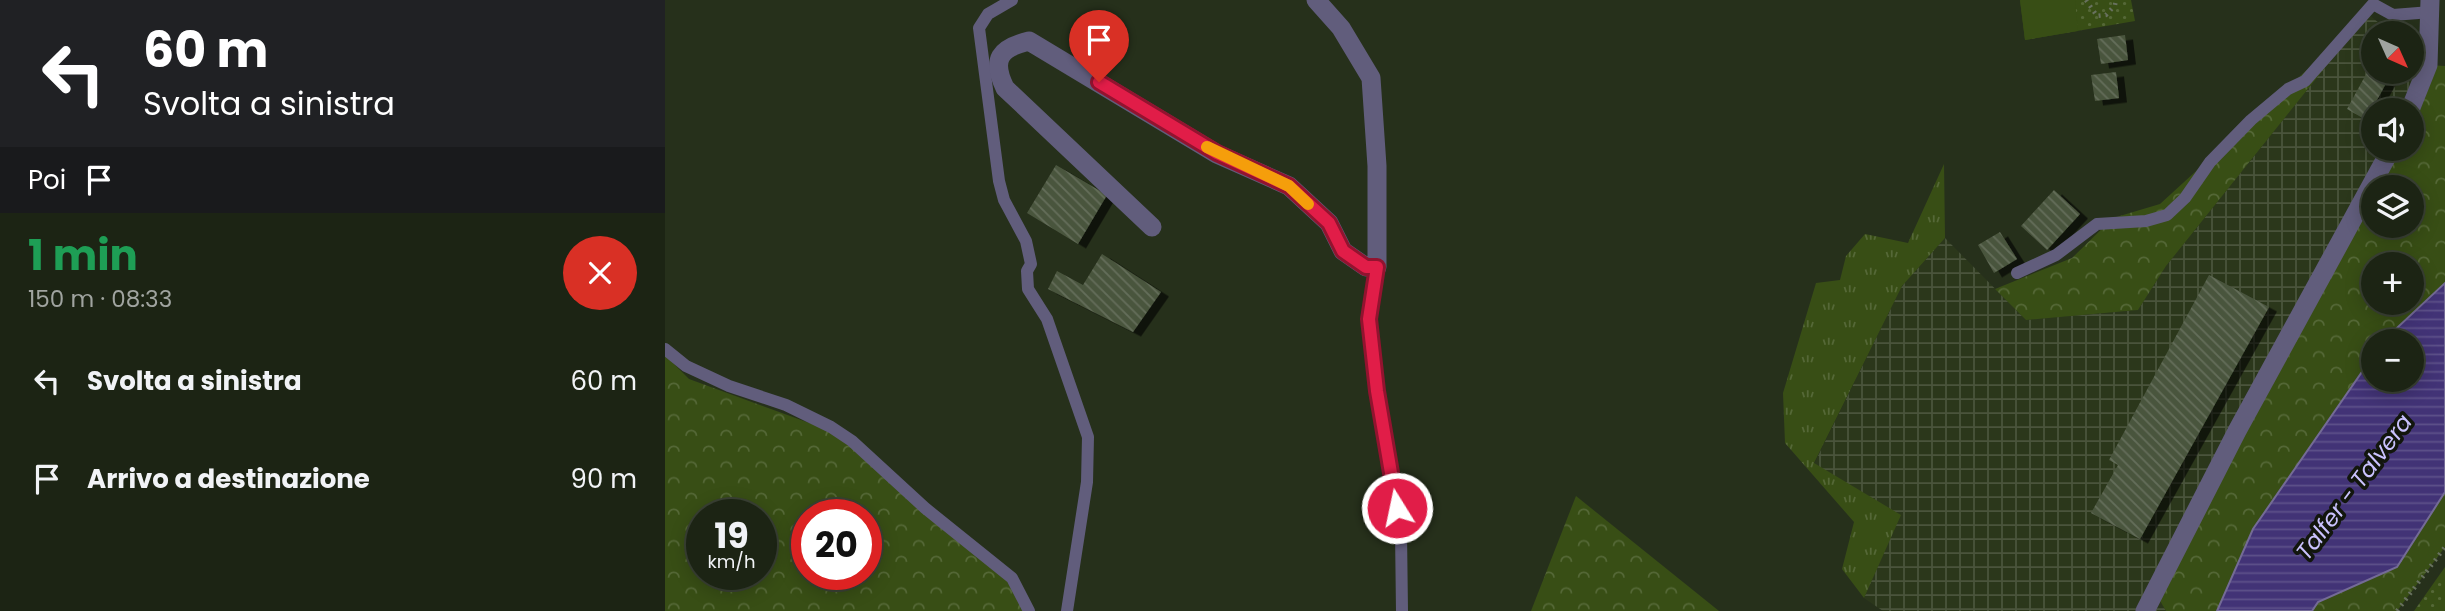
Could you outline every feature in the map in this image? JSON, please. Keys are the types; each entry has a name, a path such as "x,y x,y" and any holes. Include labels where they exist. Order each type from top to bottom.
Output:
{"street":[{"path":"1152,227 992,76 1001,56 1010,46 1029,41 1217,153 1289,186 1329,223 1343,251 1366,267 1377,267 1377,166 1371,78 1341,28 1316,0"},
{"path":"2415,98 2428,65 2430,6"},
{"path":"2145,611 2237,431 2384,161"}],"lane":[{"path":"1012,0 988,14 979,28 992,76 992,111 999,181 1004,201 1026,241 1031,264 1027,271 1028,289 1047,319 1088,437 1087,481 1066,611"},
{"path":"2017,273 2056,255 2097,223 2146,221 2167,215 2185,198 2210,162 2260,112 2288,89 2305,81 2372,4 2393,15 2430,6"},
{"path":"1377,267 1369,319 1377,391 1401,532 1402,611"},
{"path":"665,349 686,366 729,386 786,405 831,427 852,441 925,508 1012,578 1029,611"}],"path":[{"path":"2086,0 2097,16 2106,15 2116,0"},
{"path":"2397,611 2445,547"}],"shaded area":[{"path":"2368,14 2376,21 2362,21"},
{"path":"2361,23 2361,84 2420,84 2415,98 2361,98 2361,161 2385,161 2377,175 2361,175 2361,205 2155,591 2166,611 1883,611 1864,598 1900,515 1814,464 1902,286 1945,238 2026,320 2138,310 2166,266"}],"green space":[{"path":"2020,0 2131,0 2135,21 2025,40"},
{"path":"2020,0 2075,0 2078,31 2025,40"},
{"path":"2368,14 2166,266 2138,310 2026,320 1995,289 2072,258 2113,218 2160,204"},
{"path":"2428,65 2445,66 2445,283 2424,303 2424,252 2361,252 2361,315 2411,315 2396,329 2361,329 2361,373 2253,529 2217,611 2166,611 2155,592 2361,205 2361,238 2424,238 2424,175 2377,175 2385,161 2424,161 2424,98 2416,98 2421,84 2424,84"},
{"path":"1944,164 1945,238 1902,286 1814,463 1901,515 1864,598 1842,569 1854,522 1785,443 1783,393 1816,283 1840,280 1846,256 1865,234 1908,243"},
{"path":"665,355 689,379 834,432 1008,576 1024,611 665,611"},
{"path":"2445,492 2445,547 2397,611 2312,611 2318,602 2397,567"},
{"path":"1576,496 1719,611 1531,611"},
{"path":"2445,567 2445,611 2414,611"}],"water":[{"name":"Talfer - Talvera","path":"2445,283 2445,492 2397,567 2318,602 2312,611 2217,611 2253,529 2361,373 2361,392 2424,392 2424,329 2396,329 2411,315 2424,315 2424,303"}],"building":[{"path":"2125,35 2128,60 2101,64 2097,39"},
{"path":"2116,72 2119,98 2095,101 2091,75"},
{"path":"2361,83 2386,84 2378,98 2361,98 2361,117 2347,109"},
{"path":"1056,165 1107,195 1078,244 1027,213"},
{"path":"2054,190 2080,214 2047,250 2021,226"},
{"path":"2000,232 2017,259 1994,273 1978,245"},
{"path":"1102,254 1161,292 1133,332 1048,289 1057,271 1083,285"},
{"path":"2209,275 2269,307 2140,539 2091,513 2118,465 2109,460"}],"slow traffic":[{"path":"1207,147 1289,186 1308,204"}],"route":[{"path":"1099,82 1217,153 1289,186 1329,223 1343,251 1366,267 1377,267 1369,319 1377,391 1397,508"}]}
